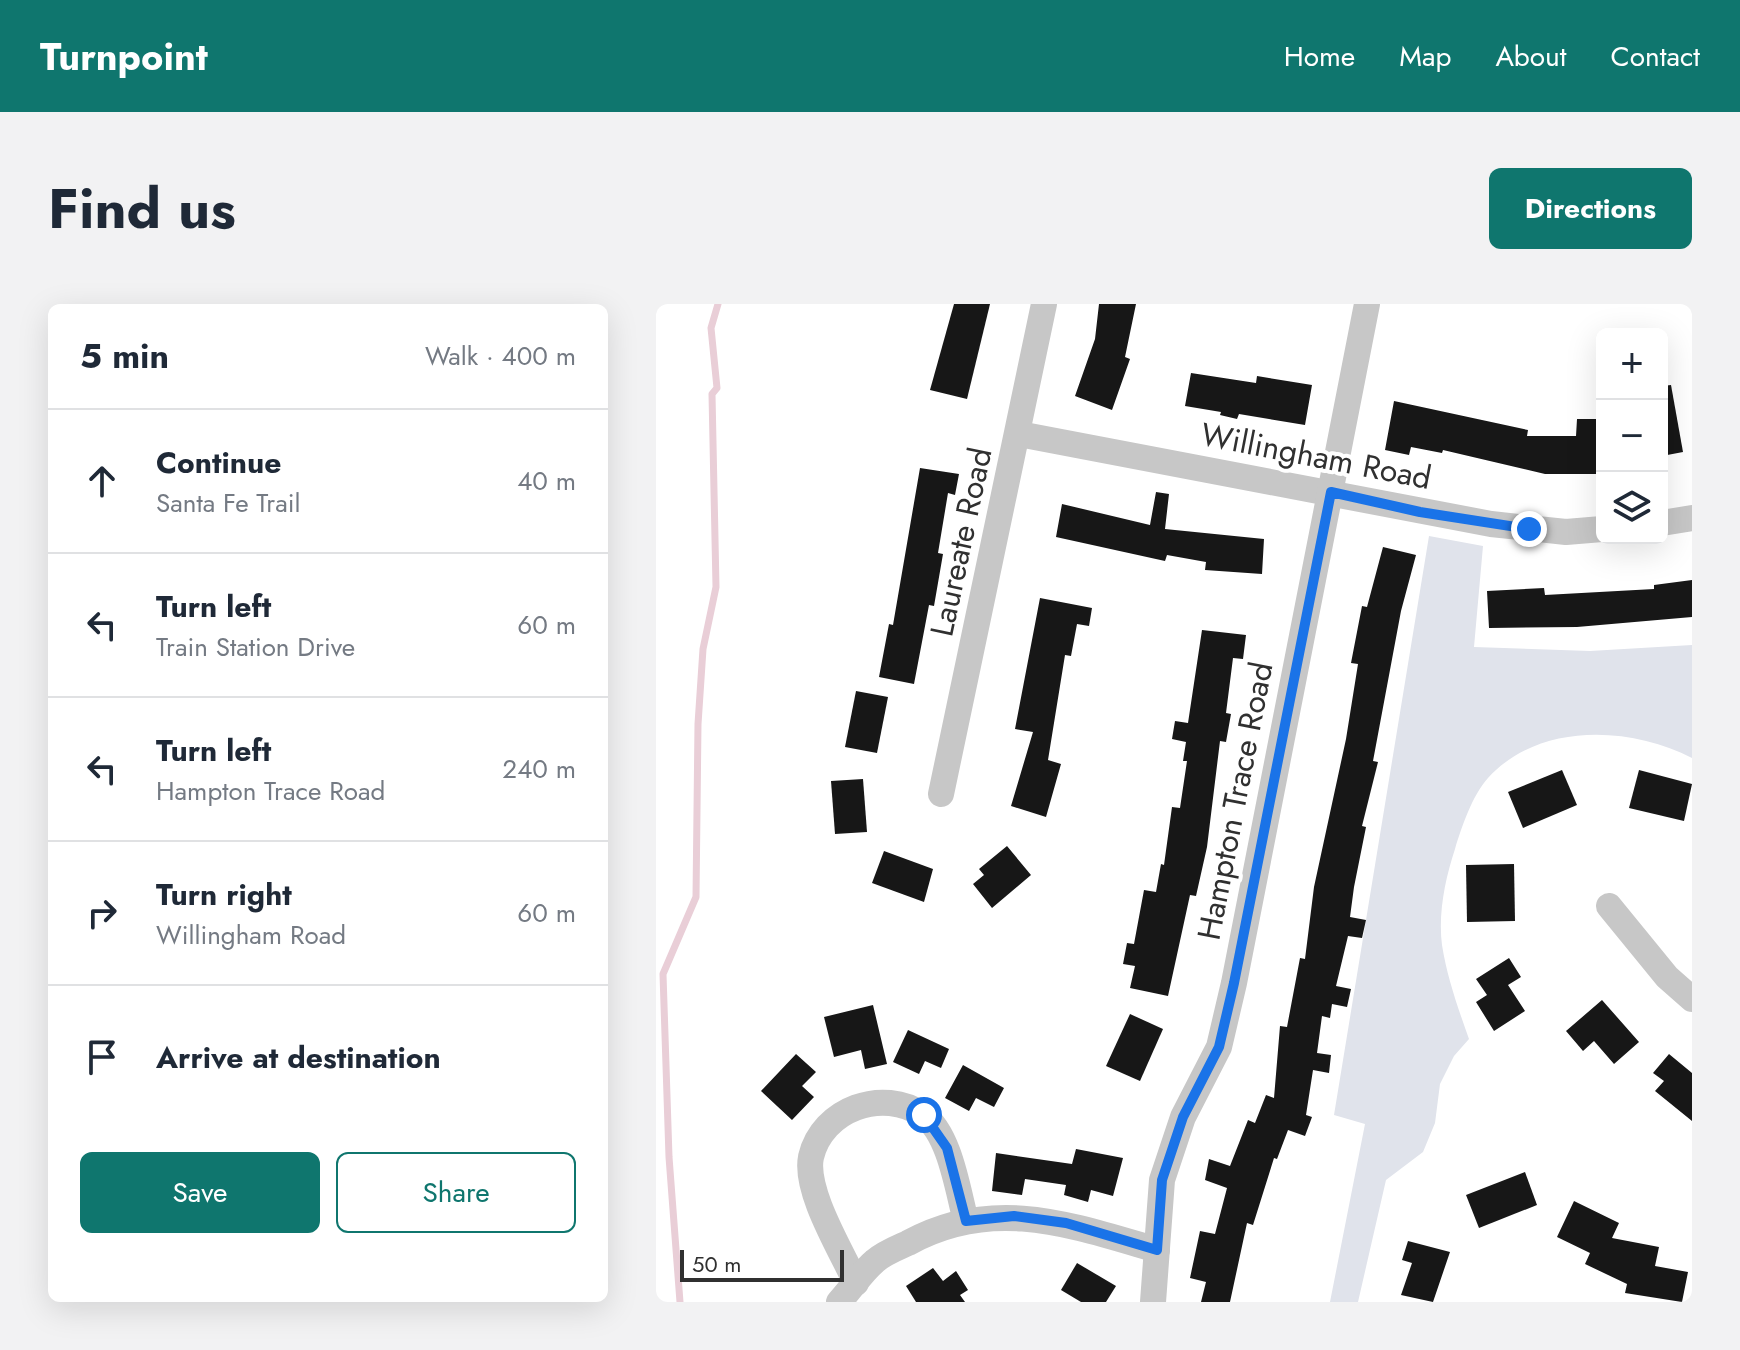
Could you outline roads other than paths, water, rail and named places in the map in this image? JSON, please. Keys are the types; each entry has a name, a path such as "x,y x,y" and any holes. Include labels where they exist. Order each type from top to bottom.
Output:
{"street":[{"name":"Laureate Road","path":"941,794 1044,304"},
{"name":"Hampton Trace Road","path":"1153,1302 1162,1180 1183,1117 1219,1047 1234,983 1367,304"},
{"name":"Willingham Road","path":"1019,434 1504,526 1566,532 1596,530"},
{"path":"1668,522 1692,518"},
{"path":"1609,906 1667,977 1692,999"},
{"path":"848,1292 815,1194 811,1159 825,1128 849,1108 887,1102 924,1115 947,1148 966,1221"},
{"path":"848,1292 876,1260 926,1233 966,1221 1014,1216 1066,1223 1157,1250"}],"waterway":[{"path":"680,1302 669,1157 663,974 696,897 698,724 703,649 716,587 712,394 717,388 711,328 718,304"}]}
